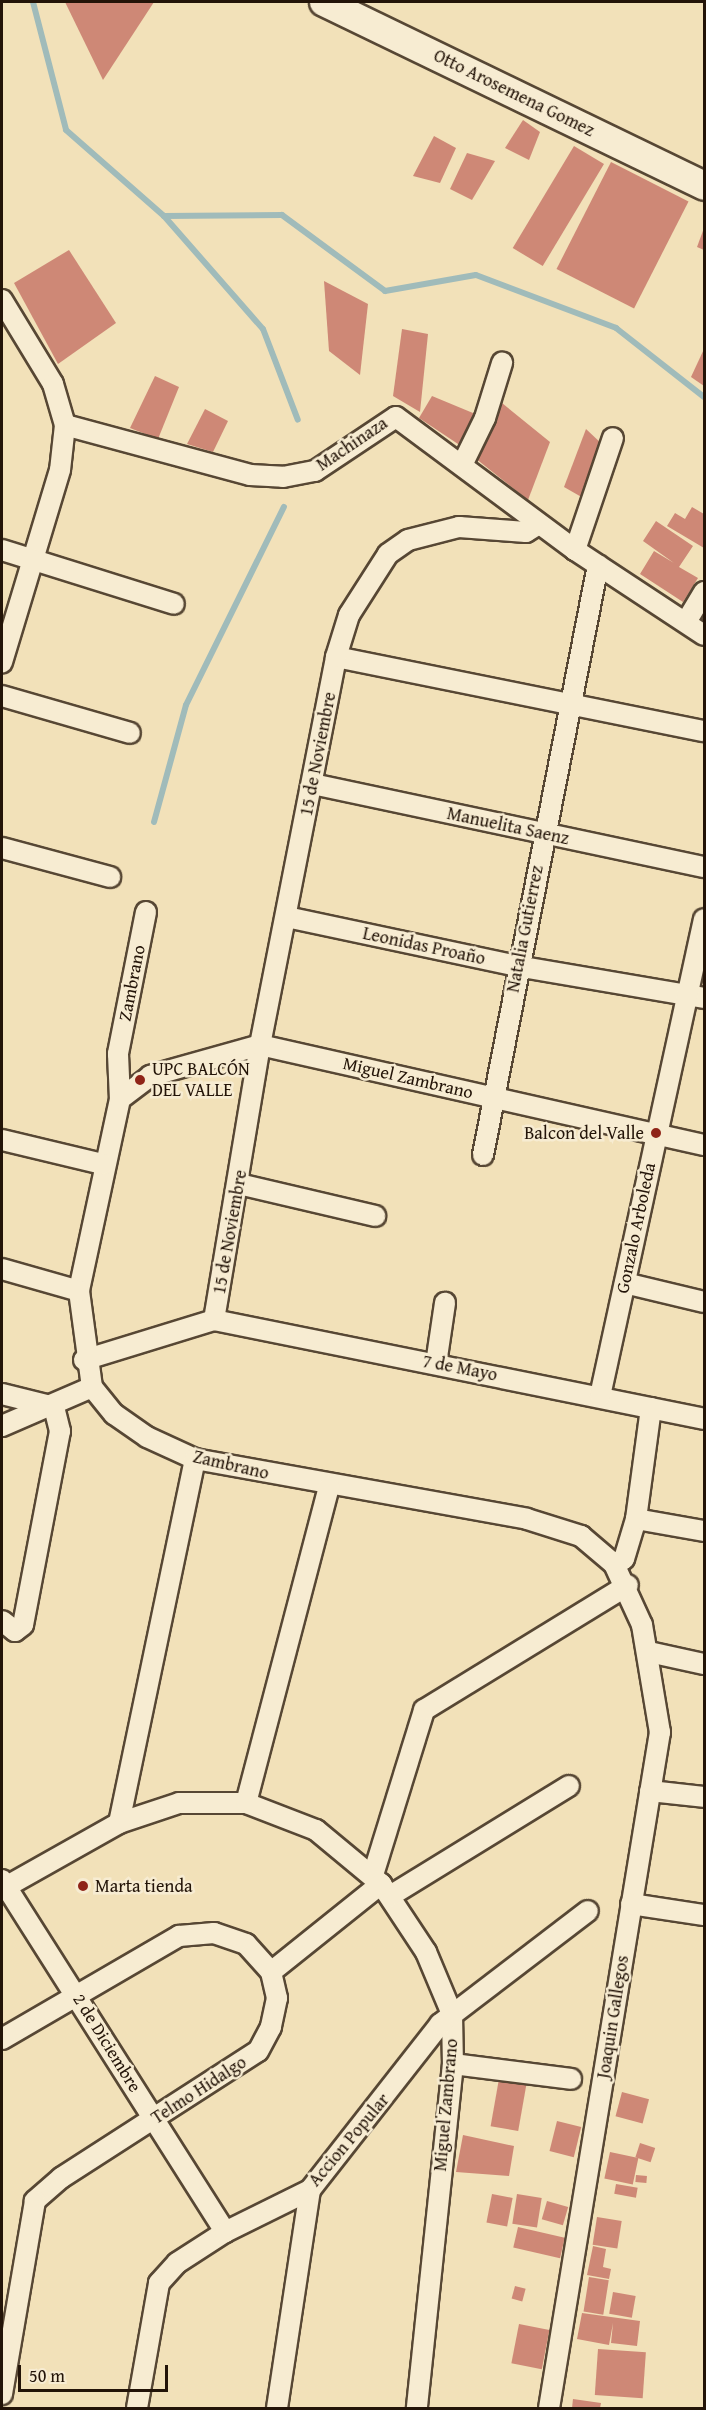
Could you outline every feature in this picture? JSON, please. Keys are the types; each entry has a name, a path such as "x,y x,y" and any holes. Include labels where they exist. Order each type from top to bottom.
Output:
{"street":[{"name":"Otto Arosemena Gomez","path":"324,2 705,186"},
{"path":"2,300 53,384 64,425 60,470 31,559 2,662"},
{"path":"463,463 485,418 502,363"},
{"name":"Machinaza","path":"64,425 250,475 283,477 315,471 396,417 463,463 539,524"},
{"path":"575,550 613,438"},
{"path":"539,524 705,635"},
{"name":"15 de Noviembre","path":"214,1320 239,1184 260,1045 313,784 336,657 367,581 387,554 408,540 459,527 526,532 539,524"},
{"path":"2,550 174,604"},
{"name":"Natalia Gutierrez","path":"483,1155 543,833 598,565"},
{"path":"686,622 705,592"},
{"path":"336,657 705,731"},
{"path":"2,696 130,733"},
{"name":"Manuelita Saenz","path":"313,784 705,867"},
{"path":"2,848 110,877"},
{"name":"Zambrano","path":"146,912 118,1054 120,1099 103,1164 79,1292 84,1360 92,1387 139,1431 195,1459 329,1487 527,1519 581,1536 614,1564 628,1585 642,1625"},
{"name":"Leonidas Proaño","path":"287,916 518,966 696,996"},
{"name":"Gonzalo Arboleda","path":"600,1396 656,1133 696,996 705,919"},
{"name":"Miguel Zambrano","path":"120,1099 150,1076 260,1045 705,1145"},
{"path":"2,1140 103,1164"},
{"path":"239,1184 375,1215"},
{"path":"2,1269 79,1292"},
{"path":"625,1283 705,1302"},
{"path":"436,1364 445,1302"},
{"path":"84,1360 214,1320"},
{"name":"7 de Mayo","path":"214,1320 705,1419"},
{"path":"2,1426 54,1407 92,1387"},
{"path":"2,1394 54,1407"},
{"path":"2,1621 15,1631 23,1625 60,1431 54,1407"},
{"path":"614,1564 624,1559 636,1519 651,1408"},
{"path":"118,1822 195,1459"},
{"path":"246,1803 329,1487"},
{"path":"636,1519 705,1531"},
{"path":"381,1885 424,1710 628,1585"},
{"name":"Joaquin Gallegos","path":"549,2409 660,1732 649,1652 642,1625"},
{"path":"649,1652 705,1664"},
{"path":"2,2039 179,1936 214,1933 246,1944 272,1972 381,1885 569,1786"},
{"path":"650,1791 705,1797"},
{"name":"Miguel Zambrano","path":"3,1885 118,1822 179,1803 246,1803 316,1830 381,1885 426,1952 452,2014 453,2064 417,2409"},
{"name":"2 de Diciembre","path":"3,1885 78,1995 225,2232"},
{"path":"631,1904 705,1915"},
{"name":"Accion Popular","path":"137,2409 159,2283 177,2263 225,2232 310,2190 452,2014 588,1911"},
{"name":"Telmo Hidalgo","path":"2,2394 35,2201 61,2178 258,2051 271,2027 277,1998 272,1972"},
{"path":"453,2064 571,2079"},
{"path":"277,2409 310,2190"}],"building":[{"path":"65,2 154,2 103,80"},
{"path":"523,120 540,132 529,160 505,148"},
{"path":"434,136 456,148 440,183 413,176"},
{"path":"574,146 604,164 543,266 513,248"},
{"path":"467,153 495,161 472,200 450,189"},
{"path":"611,162 689,201 634,308 557,269"},
{"path":"704,228 704,250 697,247"},
{"path":"69,250 116,323 58,364 14,283"},
{"path":"324,281 368,304 360,375 329,351"},
{"path":"402,329 428,334 420,412 393,396"},
{"path":"704,349 704,386 691,377"},
{"path":"155,376 179,387 158,439 130,428"},
{"path":"432,396 485,418 464,448 419,418"},
{"path":"497,399 550,442 528,500 475,458"},
{"path":"205,409 228,421 213,452 187,444"},
{"path":"586,429 603,445 585,499 564,487"},
{"path":"692,507 704,514 704,548 667,526 675,513 685,519"},
{"path":"656,521 693,546 679,567 698,578 683,602 640,574 654,551 674,563 643,541"},
{"path":"500,2073 528,2078 518,2131 491,2126"},
{"path":"622,2092 649,2099 643,2123 616,2116"},
{"path":"557,2121 581,2127 574,2157 550,2151"},
{"path":"463,2135 514,2146 509,2176 456,2172"},
{"path":"640,2143 655,2148 651,2162 635,2157"},
{"path":"610,2152 638,2158 633,2184 604,2178"},
{"path":"636,2175 647,2176 646,2183 635,2182"},
{"path":"616,2184 638,2188 636,2198 614,2194"},
{"path":"492,2194 513,2198 507,2226 486,2222"},
{"path":"517,2194 542,2198 537,2228 512,2224"},
{"path":"547,2201 568,2207 563,2225 542,2219"},
{"path":"597,2217 622,2221 617,2249 593,2245"},
{"path":"518,2227 565,2238 560,2258 513,2247"},
{"path":"593,2246 606,2249 603,2267 611,2269 609,2279 587,2275"},
{"path":"589,2277 609,2280 603,2315 584,2312"},
{"path":"515,2286 526,2289 522,2301 512,2299"},
{"path":"613,2292 636,2296 632,2318 609,2314"},
{"path":"582,2313 640,2321 637,2346 611,2343 613,2323 609,2345 577,2339"},
{"path":"519,2324 549,2330 542,2369 511,2363"},
{"path":"598,2349 646,2352 643,2398 595,2395"},
{"path":"573,2399 601,2403 600,2408 572,2408"}],"waterway":[{"path":"33,2 66,130 164,216 282,215 385,291 476,275 616,328 704,397"},
{"path":"164,216 263,329 298,420"},
{"path":"154,822 186,705 284,507"}],"place":[{"name":"UPC BALCÓN DEL VALLE","path":"140,1080"},
{"name":"Balcon del Valle","path":"656,1133"},
{"name":"Marta tienda","path":"83,1886"}]}
